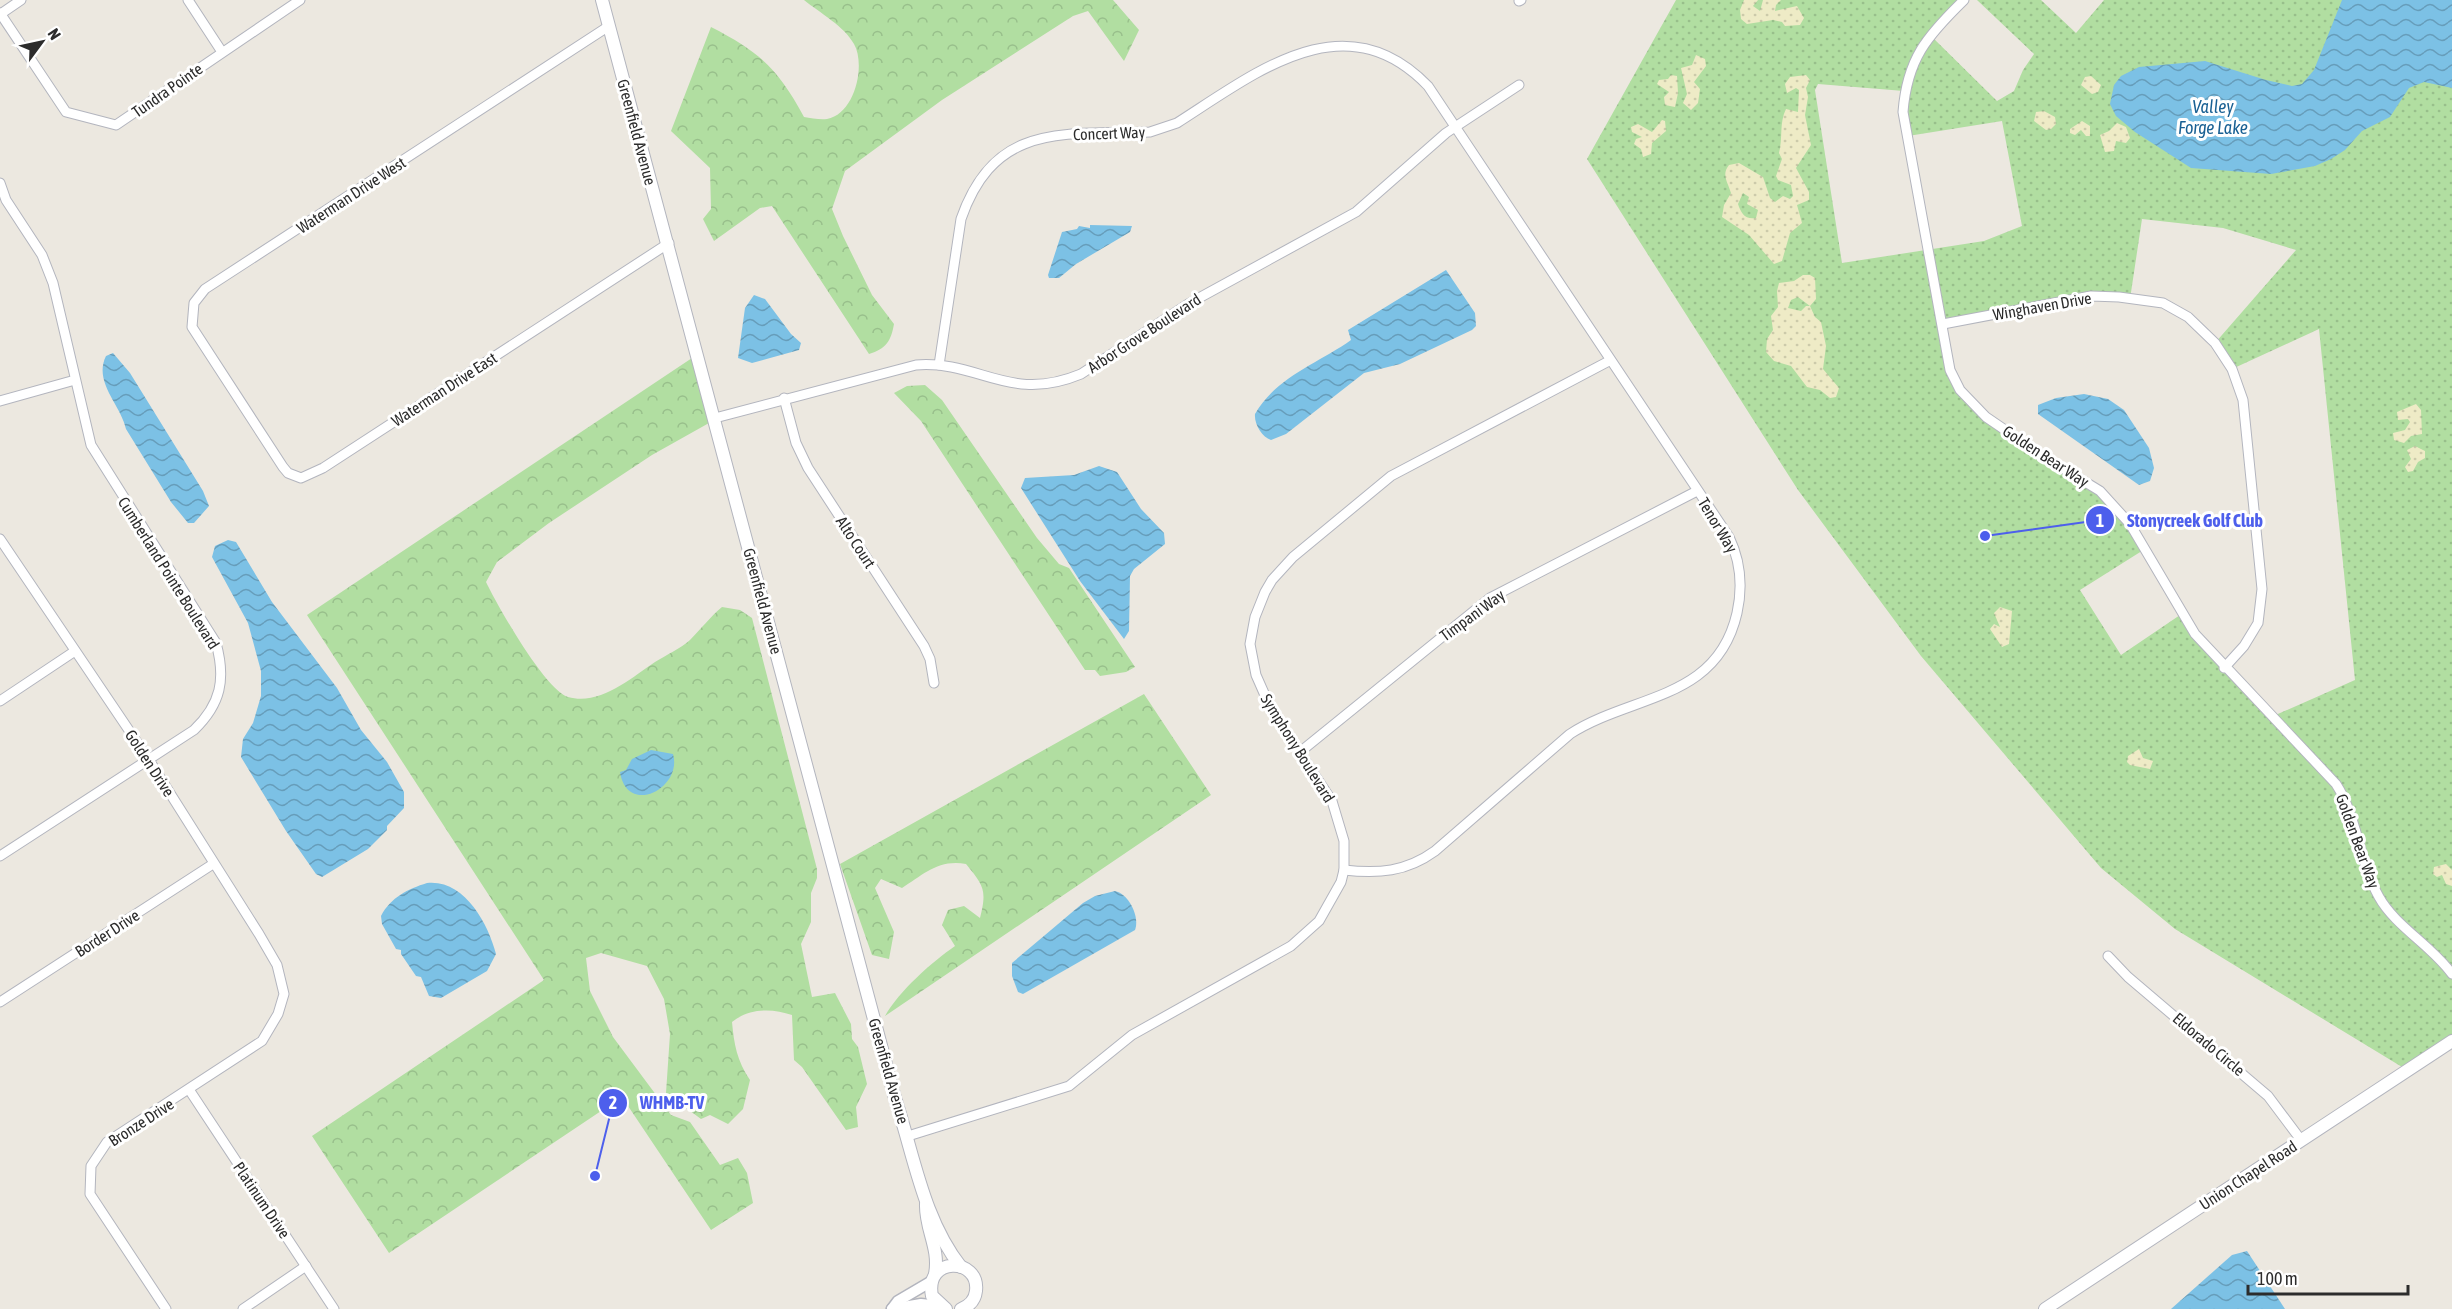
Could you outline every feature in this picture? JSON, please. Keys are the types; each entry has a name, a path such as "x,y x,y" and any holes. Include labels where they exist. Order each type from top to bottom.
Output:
{"main road":[{"name":"Greenfield Avenue","path":"602,0 669,243 867,996 926,1202 946,1247 961,1267 968,1270 975,1282 975,1296 967,1307"},
{"name":"Union Chapel Road","path":"2045,1309 2452,1041"},
{"name":"Greenfield Avenue","path":"926,1202 925,1218 937,1250 932,1296 943,1307"},
{"path":"933,1278 947,1266 961,1267"}],"street":[{"path":"1,13 21,0"},
{"path":"188,0 222,52"},
{"name":"Tundra Pointe","path":"1,13 66,112 116,125 300,0"},
{"name":"Golden Bear Way","path":"1964,0 1929,34 1919,51 1908,75 1903,112 1950,370 1960,390 1986,417 2100,491 2130,524 2195,634 2224,668 2336,784 2348,810 2365,866 2381,901 2430,947 2452,974"},
{"name":"Waterman Drive West","path":"242,404 192,327 191,312 198,296 609,26"},
{"name":"Concert Way","path":"939,365 961,219 967,201 989,168 1019,146 1054,135 1150,132 1163,129 1177,123 1285,53 1312,42 1331,39 1363,42 1400,59 1428,86 1454,127"},
{"name":"Arbor Grove Boulevard","path":"715,418 900,367 939,365 1027,386 1046,385 1081,374 1188,304 1356,212 1454,127 1519,85"},
{"name":"Tenor Way","path":"1344,870 1376,873 1399,870 1418,862 1435,851 1570,734 1587,724 1681,687 1705,671 1727,642 1739,602 1740,565 1729,537 1454,127"},
{"name":"Cumberland Pointe Boulevard","path":"0,183 3,198 47,268 91,445 216,643 223,667 218,692 209,716 194,730 0,856"},
{"name":"Waterman Drive East","path":"242,404 283,467 294,477 308,477 669,243"},
{"name":"Winghaven Drive","path":"1943,324 2091,296 2119,297 2163,303 2188,317 2215,343 2232,369 2243,400 2262,589 2258,623 2244,646 2224,668"},
{"name":"Symphony Boulevard","path":"908,1136 1069,1086 1132,1035 1300,940 1326,912 1344,870 1344,841 1338,814 1271,709 1258,683 1252,660 1250,644 1254,617 1272,579 1308,544 1400,471 1609,361"},
{"path":"0,401 75,380"},
{"name":"Alto Court","path":"784,398 796,443 804,461 924,646 930,659 934,683"},
{"name":"Timpani Way","path":"1300,752 1490,598 1697,491"},
{"name":"Golden Drive","path":"0,539 3,551 149,760 277,965 284,994"},
{"path":"0,701 75,651"},
{"name":"Border Drive","path":"0,1002 213,864"},
{"name":"Eldorado Circle","path":"2108,956 2128,977 2268,1096 2301,1140"},
{"name":"Bronze Drive","path":"166,1309 90,1194 91,1166 107,1142 189,1091 262,1041 278,1014 284,994"},
{"name":"Platinum Drive","path":"189,1091 334,1309"},
{"path":"243,1309 306,1266"},
{"path":"892,1309 898,1301 933,1278"},
{"path":"892,1309 921,1304 943,1307"}],"green space":[{"path":"804,0 1113,0 1139,30 1124,61 1088,11 1073,16 942,100 845,171 832,209 872,295 894,324 887,344 880,350 869,354 772,206 760,208 714,241 703,219 711,209 710,168 671,131 711,27 743,45 766,63 795,100 804,117 827,119 837,115 845,108 856,88 858,76 859,64 854,44 844,31"},
{"path":"1676,0 1964,0 1930,35 1997,101 2014,91 2023,70 2034,54 1977,0 2041,0 2076,33 2104,0 2452,0 2452,1041 2407,1070 2175,929 2101,868 1921,656 1798,490 1587,159","holes":["1818,84 1904,91 1908,136 2002,121 2022,226 1984,241 1842,263 1815,90","2142,219 2223,228 2296,250 2215,343 2232,369 2319,329 2355,680 2271,717 2183,613 2121,655 2080,590 2145,549 2100,491 1986,417 1950,370 1943,324 2091,296 2130,299"]},
{"path":"692,358 709,423 652,455 549,523 497,562 486,582 522,646 547,679 558,691 568,697 580,699 592,698 614,689 682,646 722,607 740,610 752,618 817,869 817,878 811,893 811,922 801,944 812,997 835,993 851,1024 852,1039 858,1047 867,1084 856,1107 858,1127 846,1130 802,1067 794,1060 792,1015 769,1010 746,1014 732,1022 737,1052 750,1080 743,1109 728,1124 710,1115 701,1119 666,1093 670,1034 664,999 647,966 601,953 586,958 590,991 613,1037 671,1115 690,1122 720,1165 738,1158 747,1173 753,1203 711,1230 622,1097 389,1253 312,1136 544,980 307,615"},
{"path":"925,385 942,400 1037,538 1059,564 1069,568 1135,667 1126,672 1100,676 1095,670 1085,670 921,421 894,393 907,386"},
{"path":"1144,694 1211,795 885,1016 891,1006 917,978 955,946 942,925 948,910 964,906 980,918 983,901 982,889 966,864 956,863 931,869 902,888 881,879 875,888 894,932 889,959 872,955 840,864"}],"sand":[{"path":"1744,0 1758,0 1753,6 1760,11 1763,0 1781,0 1776,5 1775,11 1797,6 1804,18 1800,25 1785,26 1782,22 1773,20 1747,24 1741,19 1740,10"},
{"path":"1696,55 1705,59 1706,66 1694,82 1700,89 1698,103 1691,110 1683,103 1687,94 1681,68 1692,65"},
{"path":"1671,75 1677,76 1678,93 1675,107 1665,105 1664,97 1669,92 1657,84 1659,80 1668,79"},
{"path":"1806,75 1810,80 1806,88 1808,97 1805,115 1811,145 1796,168 1809,192 1809,200 1797,205 1802,223 1790,233 1782,261 1774,264 1749,235 1722,217 1724,205 1731,193 1726,179 1729,165 1739,163 1763,177 1770,198 1775,202 1783,196 1790,199 1793,196 1791,185 1778,180 1776,176 1782,159 1779,153 1784,114 1786,109 1798,112 1799,90 1796,88 1787,93 1785,84 1790,77","holes":["1743,193 1749,197 1747,204 1758,210 1756,218 1744,215 1738,204"]},
{"path":"2091,76 2101,85 2098,92 2092,94 2081,85 2085,77"},
{"path":"2044,111 2055,117 2056,124 2051,129 2046,130 2034,121 2036,112"},
{"path":"1662,120 1665,121 1666,131 1652,143 1651,154 1643,157 1641,149 1634,144 1636,139 1642,137 1632,132 1631,127 1638,124 1652,132"},
{"path":"2082,121 2090,126 2090,136 2086,136 2081,130 2075,135 2070,133 2070,129"},
{"path":"2117,123 2126,127 2130,138 2126,143 2116,141 2114,151 2105,152 2100,135 2109,131"},
{"path":"1803,275 1815,278 1816,299 1810,306 1815,317 1821,322 1826,346 1823,369 1839,388 1836,397 1830,398 1820,390 1807,387 1791,366 1774,361 1766,352 1767,339 1773,330 1771,316 1778,307 1779,283 1794,281","holes":["1798,297 1810,306 1806,306 1801,311 1788,308 1791,300"]},
{"path":"2416,404 2421,410 2422,434 2411,436 2404,443 2394,440 2393,433 2405,430 2410,422 2408,419 2398,420 2397,412"},
{"path":"2415,446 2425,451 2425,458 2418,462 2413,471 2408,472 2405,467 2411,459 2407,450"},
{"path":"2000,607 2012,611 2009,644 2002,647 1990,629 1994,624 2000,627 1994,613"},
{"path":"2139,749 2143,758 2153,761 2150,769 2130,765 2127,762 2128,756"},
{"path":"2446,864 2452,870 2452,886 2446,884 2442,875 2437,877 2433,874 2434,867"}],"water":[{"name":"Valley Forge Lake","path":"2342,0 2452,0 2452,88 2424,82 2409,88 2390,117 2362,131 2345,150 2331,159 2315,166 2271,174 2191,168 2135,132 2116,116 2110,104 2114,85 2121,76 2139,67 2205,61 2266,80 2292,86 2302,84 2314,70"},
{"path":"1090,225 1132,226 1130,232 1076,264 1059,278 1049,278 1062,232 1077,229 1079,226 1090,228"},
{"path":"1446,270 1475,313 1476,326 1472,330 1400,364 1364,373 1286,434 1271,440 1262,433 1257,426 1255,414 1274,390 1286,380 1351,340 1348,330"},
{"path":"754,295 765,299 791,334 801,343 799,350 752,363 738,358 745,308"},
{"path":"113,353 130,373 203,491 209,506 194,523 188,523 171,502 126,429 103,375 106,356"},
{"path":"2084,394 2108,399 2124,410 2149,448 2154,468 2150,481 2139,485 2038,414 2038,405 2056,398"},
{"path":"1099,466 1117,472 1141,509 1164,533 1165,544 1134,569 1130,576 1129,631 1124,639 1080,581 1021,488 1025,478 1074,475"},
{"path":"228,540 236,542 272,602 337,688 361,730 387,762 404,792 404,808 387,826 387,830 368,849 322,877 316,874 286,831 241,757 243,739 253,723 261,696 261,671 248,623 212,557 215,546"},
{"path":"651,750 673,754 674,766 670,777 653,793 642,795 633,793 625,786 620,772 626,770 632,759"},
{"path":"427,883 452,888 472,905 487,929 496,954 487,971 441,998 429,996 421,977 416,976 401,954 401,950 396,949 382,924 381,916 385,909 401,895"},
{"path":"1115,891 1129,901 1135,913 1135,930 1023,994 1018,992 1012,976 1012,963 1083,903 1095,896"},
{"path":"2247,1251 2285,1309 2171,1309 2232,1255"}],"place":[{"name":"Stonycreek Golf Club","path":"1985,536"},
{"name":"WHMB-TV","path":"595,1176"}]}
